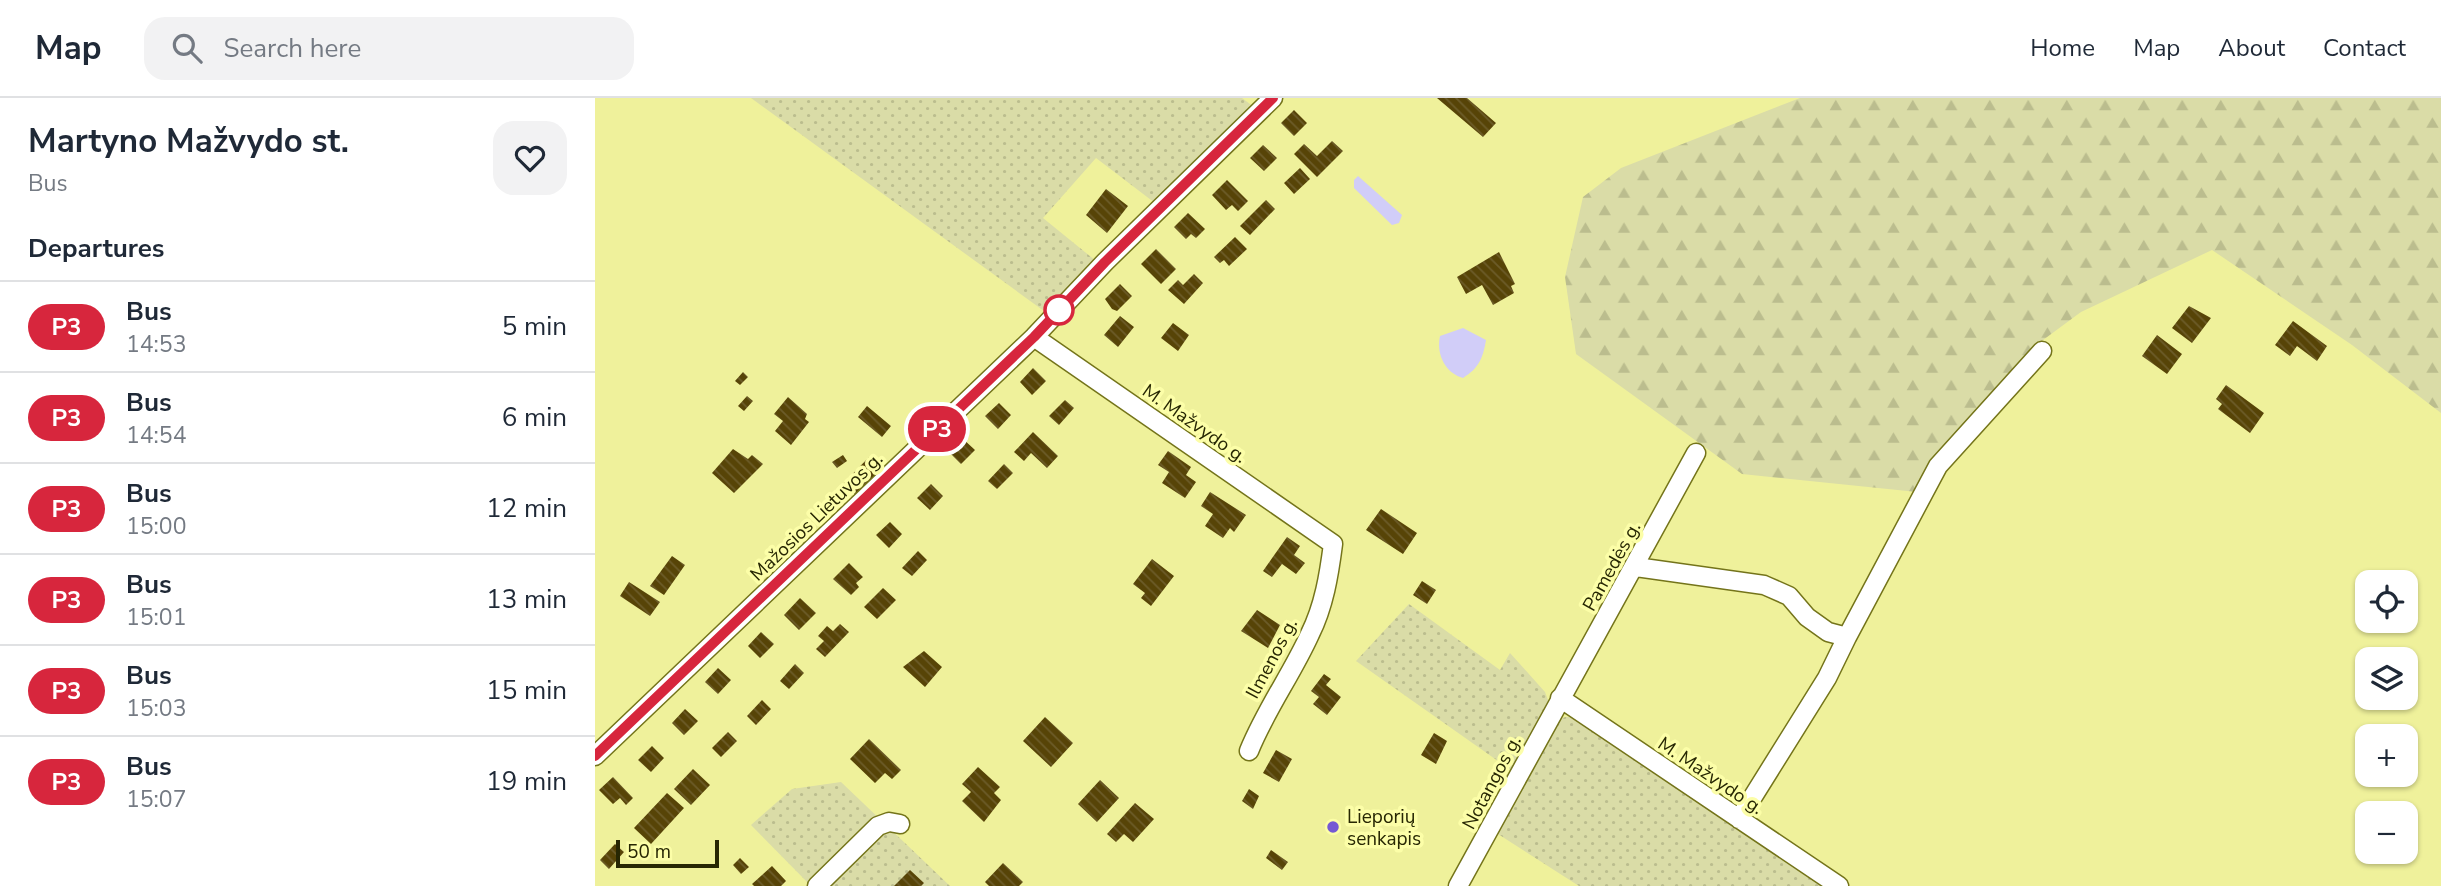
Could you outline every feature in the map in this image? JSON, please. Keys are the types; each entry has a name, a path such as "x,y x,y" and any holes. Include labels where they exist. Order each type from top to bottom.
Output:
{"street":[{"name":"Mažosios Lietuvos g.","path":"595,756 1034,337 1105,262 1273,98"},
{"name":"M. Mažvydo g.","path":"1034,337 1333,544"},
{"path":"1739,819 1827,678 1938,466 2042,351"},
{"name":"Pamedės g.","path":"1560,698 1636,567 1696,453"},
{"name":"Ilmenos g.","path":"1249,751 1265,712 1311,634 1327,587 1333,544"},
{"path":"1636,567 1764,584 1789,596 1807,617 1828,632 1847,636"},
{"name":"M. Mažvydo g.","path":"1560,698 1839,886"},
{"name":"Notangos g.","path":"1458,886 1560,698"},
{"path":"817,886 878,826 889,822 900,824"}],"green space":[{"path":"751,98 1242,98 1254,107 1155,203 1096,158 1043,218 1096,261 1044,311"},
{"path":"1800,98 2441,98 2441,413 2352,345 2212,250 2081,312 2039,343 1917,492 1742,474 1576,354 1565,277 1583,197 1621,168"},
{"path":"1409,604 1500,670 1510,653 1545,692 1549,703 1515,773 1356,661"},
{"path":"1565,717 1578,717 1826,886 1579,886 1498,834 1557,721"},
{"path":"841,782 950,886 811,886 751,825 792,789"}],"shaded area":[{"path":"1358,176 1402,215 1399,223 1392,225 1354,188 1354,180"},
{"path":"1463,328 1486,340 1479,362 1463,378 1451,372 1443,362 1439,343 1440,336"}],"building":[{"path":"1437,98 1467,98 1496,123 1483,137"},
{"path":"1294,110 1307,123 1294,136 1281,123"},
{"path":"1332,141 1343,151 1317,177 1294,154 1304,144 1317,156"},
{"path":"1263,145 1277,158 1264,171 1250,158"},
{"path":"1300,168 1310,179 1294,194 1284,183"},
{"path":"1227,180 1248,201 1238,211 1232,205 1226,210 1212,195"},
{"path":"1106,189 1128,206 1107,233 1086,215"},
{"path":"1266,200 1275,209 1250,235 1240,226"},
{"path":"1188,213 1205,229 1196,238 1191,234 1186,239 1174,227"},
{"path":"1235,237 1247,249 1229,266 1224,260 1220,263 1214,257"},
{"path":"1156,249 1176,269 1161,284 1141,264"},
{"path":"1499,252 1515,284 1511,286 1514,293 1493,305 1482,285 1466,294 1457,277"},
{"path":"1194,274 1203,283 1184,304 1168,290 1178,280 1183,285"},
{"path":"1120,284 1132,296 1117,311 1112,309 1105,299"},
{"path":"2189,306 2211,318 2192,343 2172,328"},
{"path":"1120,316 1134,327 1118,347 1104,335"},
{"path":"2293,321 2327,346 2317,361 2297,346 2290,356 2275,345"},
{"path":"1173,323 1189,335 1178,351 1161,338"},
{"path":"2157,335 2182,354 2167,374 2142,356"},
{"path":"1033,368 1046,381 1032,395 1020,382"},
{"path":"743,372 748,377 740,385 735,381"},
{"path":"2226,385 2264,413 2250,433 2218,409 2222,404 2216,399"},
{"path":"747,396 753,401 744,411 738,406"},
{"path":"788,397 807,414 805,419 809,422 791,445 775,431 783,421 774,414"},
{"path":"1065,400 1074,408 1059,425 1049,416"},
{"path":"999,403 1011,415 998,429 985,416"},
{"path":"867,406 891,426 882,437 858,417"},
{"path":"1033,432 1058,456 1047,468 1031,453 1024,461 1014,452"},
{"path":"962,438 975,450 961,464 949,452"},
{"path":"733,449 748,459 752,455 763,464 734,493 712,473"},
{"path":"1168,451 1191,467 1186,475 1196,482 1185,498 1162,483 1169,472 1158,465"},
{"path":"843,455 847,461 837,468 832,462"},
{"path":"869,457 881,469 855,495 843,484"},
{"path":"1004,464 1013,473 997,489 988,481"},
{"path":"931,484 943,496 930,510 917,498"},
{"path":"1210,492 1246,515 1234,532 1230,528 1223,538 1205,526 1213,514 1201,506"},
{"path":"1381,509 1417,533 1403,554 1366,530"},
{"path":"890,522 902,534 889,548 876,535"},
{"path":"1287,537 1300,546 1294,555 1305,563 1296,574 1282,564 1272,577 1263,571"},
{"path":"918,551 927,560 912,576 902,568"},
{"path":"672,556 685,565 664,595 650,586"},
{"path":"1152,559 1174,576 1151,606 1141,598 1145,593 1133,584"},
{"path":"849,563 863,577 856,583 859,587 851,595 833,579"},
{"path":"1422,581 1436,590 1427,604 1413,595"},
{"path":"629,582 660,602 650,616 620,596"},
{"path":"883,588 896,600 877,619 864,607"},
{"path":"800,598 816,613 799,630 784,615"},
{"path":"1257,610 1280,625 1268,648 1241,631"},
{"path":"840,624 849,632 825,657 816,649 824,641 818,636 827,626 833,631"},
{"path":"761,632 774,644 760,658 748,646"},
{"path":"924,651 942,667 925,687 903,667"},
{"path":"795,664 804,673 789,689 780,681"},
{"path":"718,668 731,680 718,694 705,682"},
{"path":"1324,674 1331,679 1326,685 1341,697 1327,715 1313,704 1319,697 1311,691"},
{"path":"762,700 771,709 756,725 747,716"},
{"path":"685,709 698,721 684,735 672,723"},
{"path":"1045,717 1073,743 1051,767 1023,741"},
{"path":"728,732 737,741 721,757 712,748"},
{"path":"1434,733 1447,741 1436,764 1421,755"},
{"path":"869,739 901,770 892,779 885,773 875,783 850,759"},
{"path":"652,746 664,758 651,772 638,760"},
{"path":"1276,750 1292,759 1279,782 1263,773"},
{"path":"978,767 1000,787 994,793 1001,800 984,822 962,801 971,792 962,784"},
{"path":"693,769 710,785 691,805 674,789"},
{"path":"613,777 633,798 626,805 620,798 613,804 599,790"},
{"path":"1100,780 1119,798 1097,822 1078,804"},
{"path":"1249,789 1259,796 1253,809 1242,801"},
{"path":"667,793 684,808 651,844 634,828"},
{"path":"1135,803 1154,819 1133,842 1124,834 1116,842 1107,834"},
{"path":"615,844 624,852 609,869 600,860"},
{"path":"1271,850 1288,862 1282,870 1266,858"},
{"path":"740,858 749,867 741,874 733,865"},
{"path":"1003,863 1023,882 1019,886 989,886 985,882"},
{"path":"772,866 786,881 781,886 752,884"},
{"path":"910,870 924,883 921,886 894,886"}],"bus line":[{"name":"P3","path":"595,756 1034,337 1105,262 1273,98"}],"place":[{"name":"Lieporių senkapis","path":"1333,827"}]}
